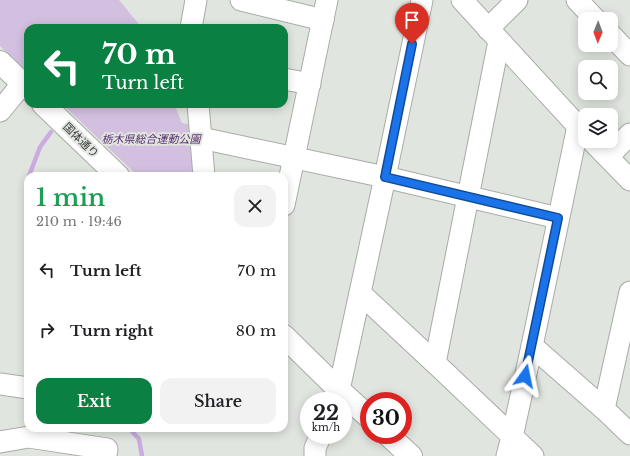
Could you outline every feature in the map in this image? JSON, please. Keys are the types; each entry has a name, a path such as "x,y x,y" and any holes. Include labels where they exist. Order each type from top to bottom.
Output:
{"main road":[{"path":"0,62 24,85"},
{"name":"国体通り","path":"47,108 114,172"},
{"path":"288,341 333,392"},
{"path":"398,444 411,456"}],"street":[{"path":"192,24 196,0"},
{"path":"241,0 323,20"},
{"path":"288,186 327,0"},
{"path":"337,392 360,293 422,0"},
{"path":"462,0 578,126"},
{"path":"435,363 468,196 493,35 517,0"},
{"path":"577,0 588,12"},
{"path":"618,42 630,55"},
{"path":"288,80 310,84"},
{"path":"0,111 24,87"},
{"path":"198,108 204,172"},
{"path":"608,157 630,134"},
{"path":"202,138 385,177 558,218"},
{"path":"509,446 532,346 558,218 580,148"},
{"path":"599,148 630,180"},
{"path":"604,409 630,292"},
{"path":"360,293 435,363 509,446 533,456"},
{"path":"532,346 604,409 630,434"},
{"path":"0,384 24,387"},
{"path":"0,442 29,437 107,449 106,456"},
{"path":"315,456 318,444"}],"green space":[{"path":"0,0 119,0 139,24 24,24 24,68 0,46"},
{"name":"栃木県総合運動公園","path":"66,108 176,108 182,123 198,126 203,172 134,172"}],"waterway":[{"path":"31,172 40,147 51,132"},
{"path":"133,432 139,439 142,456"}],"route":[{"path":"412,44 385,177 558,218 525,376"}]}
